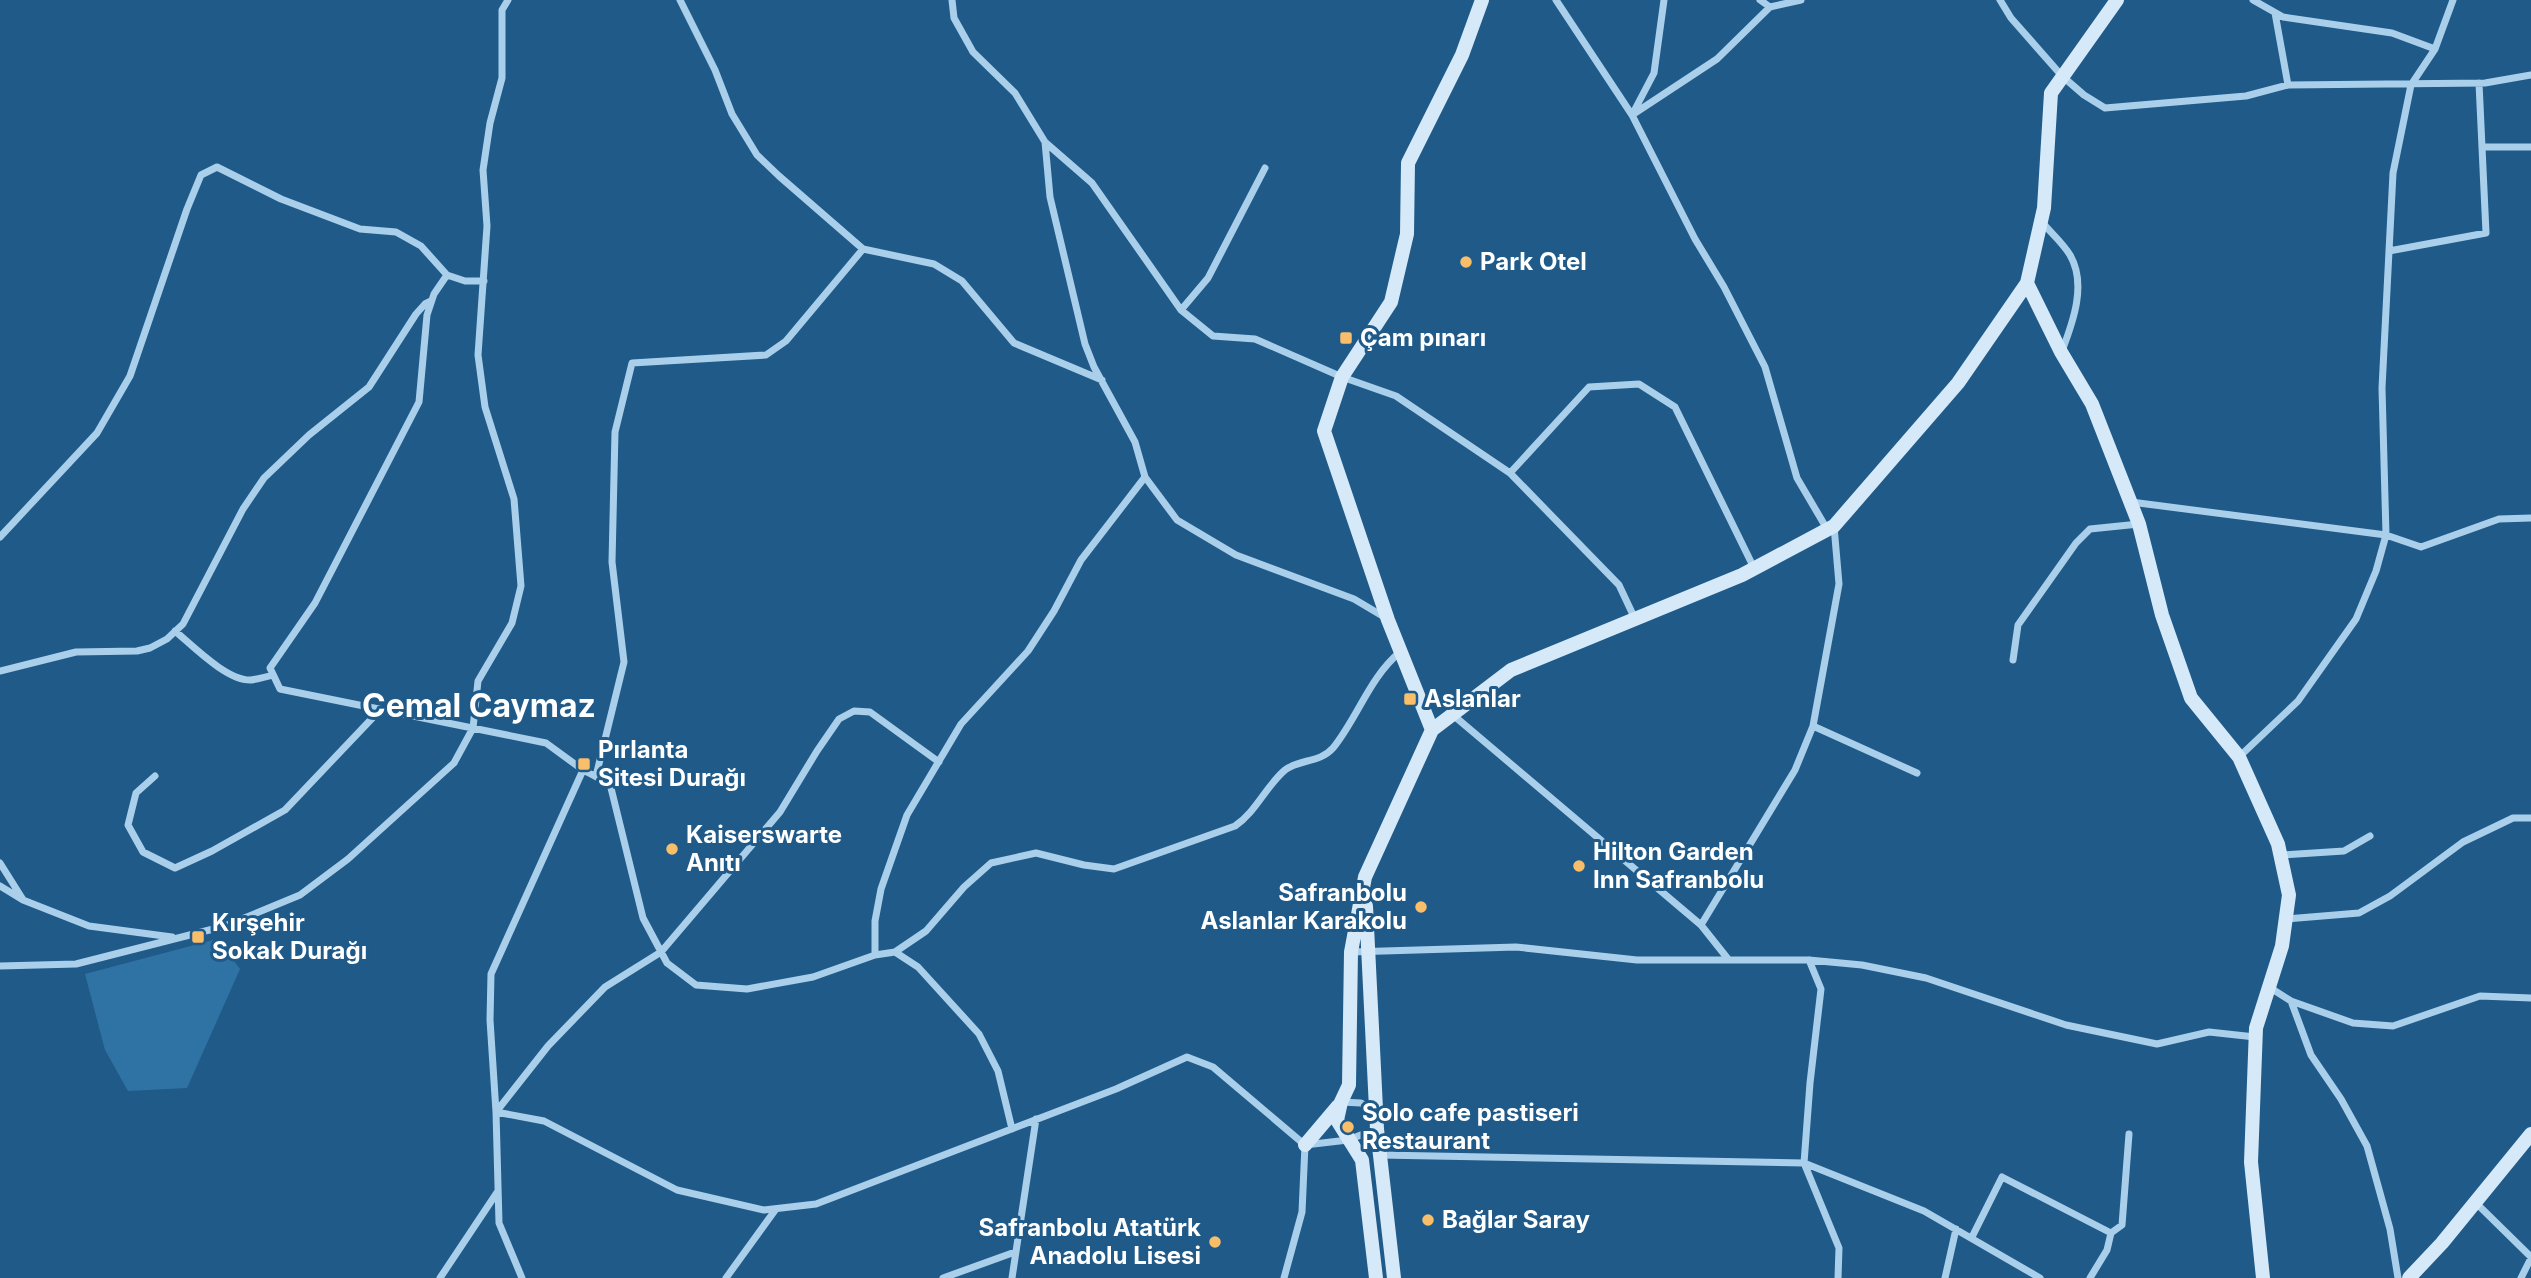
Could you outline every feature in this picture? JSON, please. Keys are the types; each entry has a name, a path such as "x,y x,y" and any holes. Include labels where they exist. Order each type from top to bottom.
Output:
{"street":[{"path":"0,966 76,964 225,926 300,895 348,859 454,763 473,728 478,681 512,623 521,586 514,499 485,407 478,355 487,226 483,170 490,123 502,78 502,10 508,0"},
{"path":"680,0 715,69 732,114 757,155 863,249 934,264 962,281 1014,343 1102,380"},
{"path":"952,0 954,18 973,52 1015,93 1045,142 1092,183 1181,310 1213,336 1255,339 1342,377 1396,396 1510,473 1619,585 1635,619"},
{"path":"1432,730 1388,620 1324,431 1342,377 1391,302 1407,234 1408,163 1462,55 1482,0"},
{"path":"1556,0 1632,115 1695,239 1724,287 1765,367 1797,478 1830,528 1839,584 1813,726 1795,770 1701,925"},
{"path":"1632,115 1654,73 1664,0"},
{"path":"1760,0 1770,7"},
{"path":"1632,115 1717,59 1770,7 1801,0"},
{"path":"2000,0 2011,18 2062,76 2084,95 2105,108 2246,96 2288,85 2479,83 2531,75"},
{"path":"1376,1278 1362,1160 1337,1120 1349,1085 1351,953 1365,877 1432,730 1511,670 1754,568 1830,528 1958,383 2027,283 2044,208 2051,93 2117,0"},
{"path":"2253,0 2283,17 2392,33 2435,49"},
{"path":"2239,757 2298,701 2350,629 2376,571 2386,535 2382,388 2393,173 2411,85 2435,49 2453,0"},
{"path":"2275,13 2288,85"},
{"path":"2389,251 2486,233 2479,83"},
{"path":"1045,142 1050,197 1085,344 1135,442 1144,477 1177,520 1236,555 1354,599 1388,620"},
{"path":"2482,147 2531,147"},
{"path":"0,537 97,433 130,376 201,175 217,167 281,199 359,229 396,232 421,246 447,275 465,281 484,281"},
{"path":"1181,310 1208,278 1265,168"},
{"path":"2041,221 2071,256 2079,281 2073,323 2062,352"},
{"path":"596,776 624,663 612,562 615,432 632,363 766,355 786,341 863,249"},
{"path":"447,275 434,294 427,315 419,402 315,603 270,668 280,689 546,743 583,770 610,784 643,918 667,963 696,985 747,989 813,977 875,955 895,952 926,931 964,887 991,863 1035,853 1114,869 1235,826 1247,816 1283,771 1315,760 1332,749 1373,682 1389,661 1401,651"},
{"path":"2027,283 2092,404 2139,524 2162,615 2191,698 2239,757 2278,844 2290,895 2282,946 2255,1037 2251,1162 2263,1278"},
{"path":"0,671 76,652 149,649 175,631 188,615 243,509 264,478 309,435 369,387 416,314 431,301"},
{"path":"1510,473 1589,387 1639,384 1675,407 1754,568"},
{"path":"875,955 875,921 881,889 907,815 961,724 1028,651 1054,611 1081,560 1144,477"},
{"path":"2130,502 2386,535 2421,547 2499,519 2531,518"},
{"path":"2013,660 2018,625 2076,543 2090,529 2139,524"},
{"path":"175,631 216,665 241,678 250,680 273,675"},
{"path":"155,776 136,793 128,825 143,852 175,868 285,810 380,710"},
{"path":"496,1112 548,1046 605,987 661,952 780,812 839,719 854,711 870,712 939,762"},
{"path":"1453,714 1701,925 1728,959"},
{"path":"1813,726 1917,773"},
{"path":"522,1278 499,1223 490,1020 491,974 583,770"},
{"path":"2286,919 2359,913 2390,896 2463,842 2513,818 2531,818"},
{"path":"2280,855 2344,851 2370,836"},
{"path":"0,863 23,900"},
{"path":"1365,877 1377,1129 1394,1278"},
{"path":"0,886 23,900 89,926 179,938"},
{"path":"1351,953 1516,947 1637,960 1810,960 1863,965 1926,978 2066,1025 2157,1044 2209,1032 2255,1037"},
{"path":"895,952 918,967 979,1034 998,1071 1012,1129"},
{"path":"1810,960 1821,989 1804,1163 1839,1248 1838,1278"},
{"path":"2269,987 2291,1000 2353,1023 2393,1026 2480,996 2531,998"},
{"path":"2291,1000 2311,1055 2341,1098 2367,1146 2390,1230 2398,1278"},
{"path":"496,1112 544,1121 677,1190 764,1210 816,1204 1116,1089 1187,1057 1213,1066 1305,1144 1348,1140 1377,1129"},
{"path":"1341,1102 1361,1103 1376,1113"},
{"path":"1284,1278 1302,1212 1305,1144 1341,1102"},
{"path":"1012,1278 1037,1119"},
{"path":"2090,1278 2107,1250 2110,1233 2122,1225 2129,1134"},
{"path":"2409,1278 2531,1134"},
{"path":"1380,1155 1804,1163 1924,1211 2040,1278"},
{"path":"1972,1237 2002,1177 2110,1233"},
{"path":"440,1278 498,1191"},
{"path":"2475,1202 2531,1258 2521,1278"},
{"path":"726,1278 776,1209"},
{"path":"1945,1278 1956,1229"},
{"path":"943,1278 1015,1252"}],"shaded area":[{"path":"217,939 240,969 187,1088 128,1091 105,1050 85,974"}],"place":[{"name":"Park Otel","path":"1466,262"},
{"name":"Çam pınarı","path":"1346,338"},
{"name":"Aslanlar","path":"1410,699"},
{"name":"Pırlanta Sitesi Durağı","path":"584,764"},
{"name":"Kaiserswarte Anıtı","path":"672,849"},
{"name":"Hilton Garden Inn Safranbolu","path":"1579,866"},
{"name":"Safranbolu Aslanlar Karakolu","path":"1421,907"},
{"name":"Kırşehir Sokak Durağı","path":"198,937"},
{"name":"Solo cafe pastiseri Restaurant","path":"1348,1127"},
{"name":"Bağlar Saray","path":"1428,1220"},
{"name":"Safranbolu Atatürk Anadolu Lisesi","path":"1215,1242"}],"district":[{"name":"Cemal Caymaz","path":"479,706"}]}
